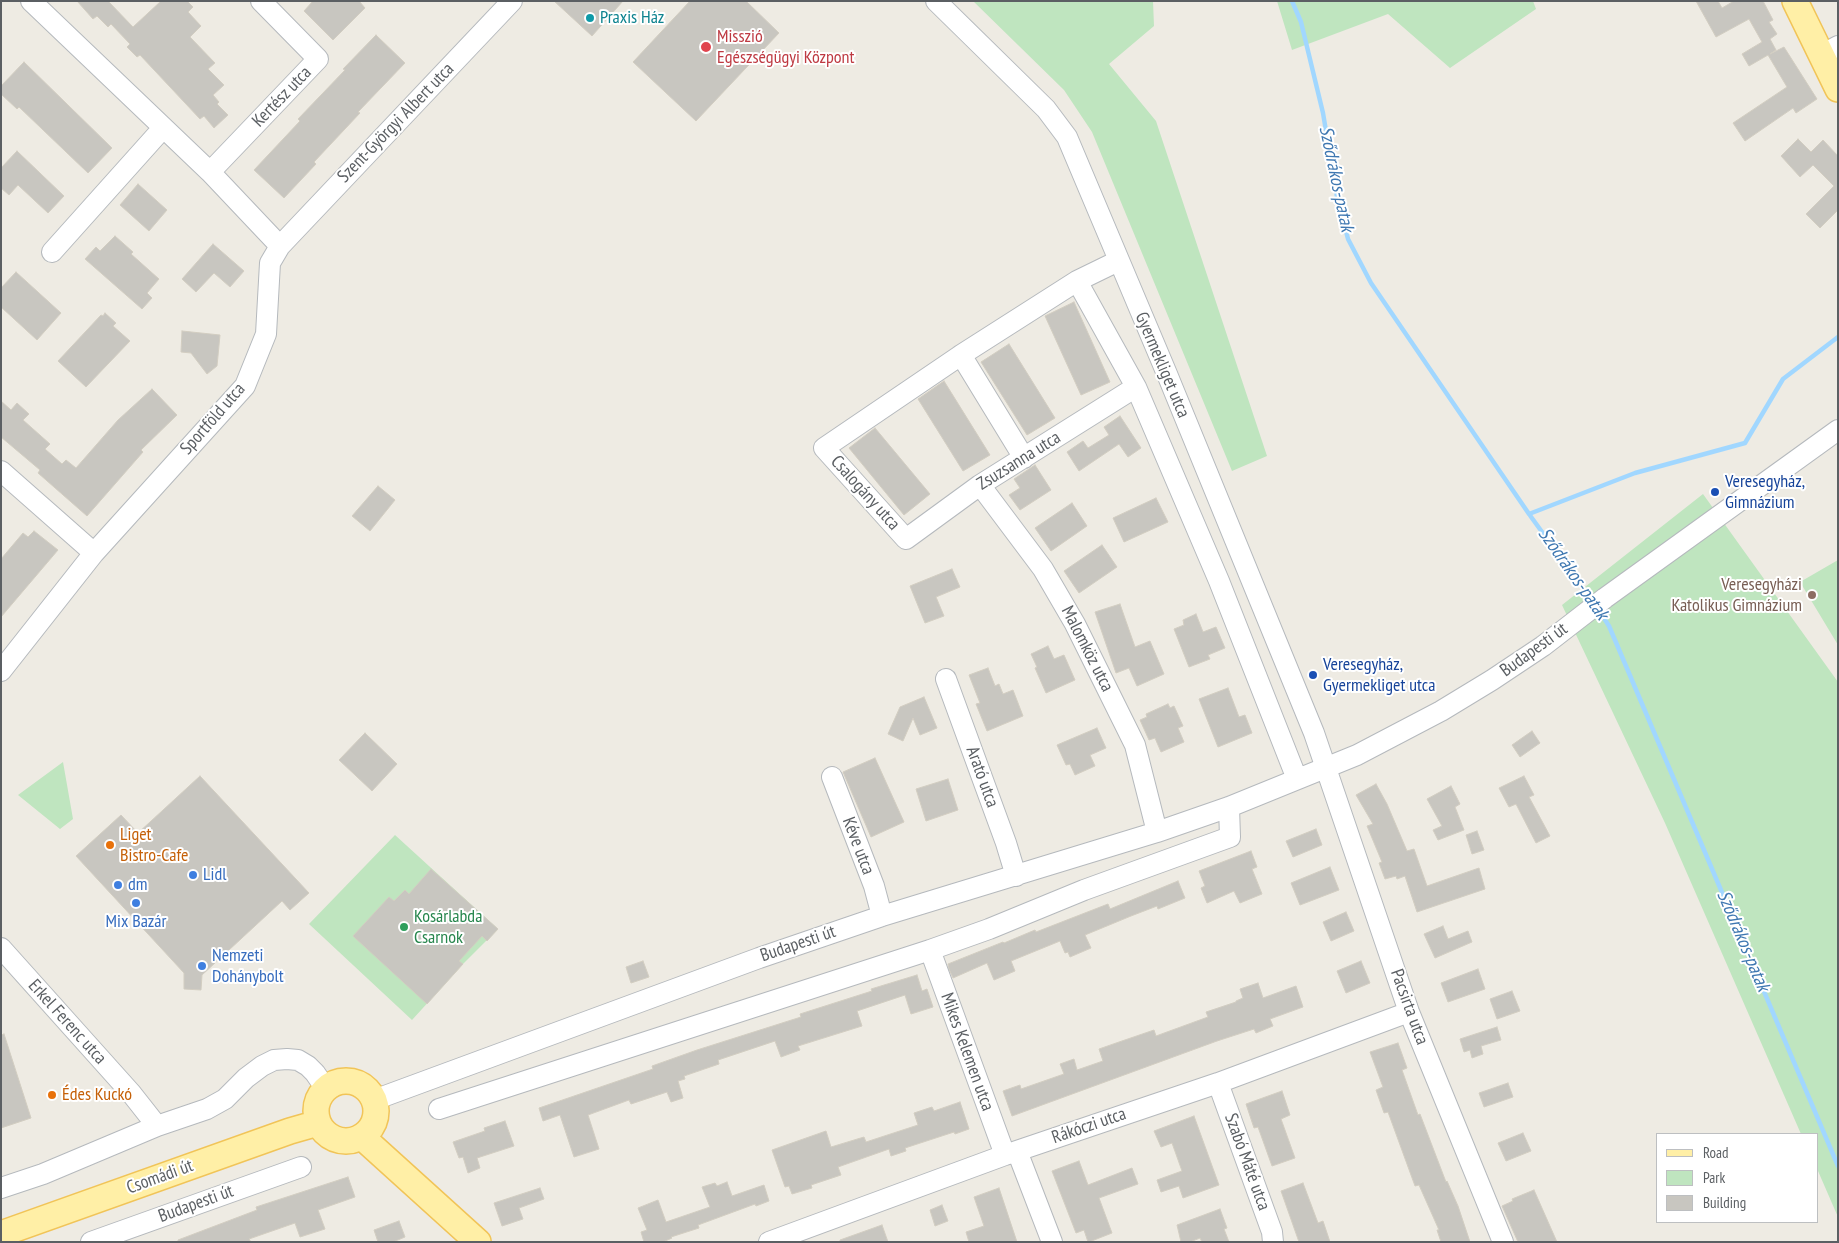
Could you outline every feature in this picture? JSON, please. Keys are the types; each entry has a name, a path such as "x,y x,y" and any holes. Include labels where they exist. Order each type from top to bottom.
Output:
{"main road":[{"path":"1795,1 1829,51 1838,89"},
{"path":"353,1082 369,1092 374,1100 375,1120 368,1132 354,1140 337,1140 323,1130 318,1123 316,1114 320,1096 334,1084 353,1082"},
{"name":"Csomádi út","path":"1,1234 290,1131 318,1123"},
{"path":"362,1136 478,1242"}],"street":[{"path":"31,1 210,172 280,246"},
{"name":"Kertész utca","path":"210,172 318,59 261,1"},
{"name":"Szent-Györgyi Albert utca","path":"280,246 512,1"},
{"name":"Gyermekliget utca","path":"936,1 1046,109 1067,137 1303,705 1326,768"},
{"path":"52,252 163,128"},
{"name":"Sportföld utca","path":"1,671 94,553 245,386 266,334 270,263 280,246"},
{"path":"1024,458 962,355 1077,280 1118,260"},
{"name":"Gyermekliget utca","path":"1077,280 1136,386 1220,581 1297,779"},
{"name":"Csalogány utca","path":"906,539 824,448 962,355"},
{"name":"Zsuzsanna utca","path":"906,539 980,485 1136,386"},
{"name":"Budapesti út","path":"374,1100 759,958 882,916 1157,832 1229,807 1357,755 1441,711 1535,651 1605,598 1838,430"},
{"path":"1,471 94,553"},
{"name":"Malomköz utca","path":"980,485 1043,569 1075,624 1135,745 1157,832"},
{"name":"Arató utca","path":"946,678 1006,843 1016,876"},
{"name":"Pacsirta utca","path":"1326,768 1409,1012 1503,1242"},
{"name":"Kéve utca","path":"832,777 874,886 882,916"},
{"path":"439,1109 990,929 1084,890 1230,837 1229,807"},
{"name":"Erkel Ferenc utca","path":"1,948 131,1093 157,1126"},
{"name":"Mikes Kelemen utca","path":"930,950 1011,1152 1052,1242"},
{"name":"Rákóczi utca","path":"769,1242 807,1236 1011,1152 1218,1083 1409,1012"},
{"path":"1,1188 43,1174 157,1126 207,1109 225,1099 246,1078 274,1060 298,1060 315,1073 326,1089"},
{"name":"Szabó Máté utca","path":"1218,1083 1269,1224 1273,1242"},
{"name":"Budapesti út","path":"91,1242 301,1167"}],"green space":[{"path":"973,1 1153,1 1154,26 1109,64 1156,121 1267,456 1232,471 1092,132 1064,90"},
{"path":"1277,1 1533,1 1536,9 1450,68 1388,14 1292,50"},
{"path":"1703,494 1838,682 1838,1217 1819,1173 1819,1133 1801,1133 1665,823 1562,605"},
{"path":"1838,560 1838,645 1800,582"},
{"path":"63,762 73,819 60,829 18,795"},
{"name":"Kosárlabda Csarnok","path":"395,835 498,929 412,1020 309,924"}],"building":[{"path":"77,1 108,1 133,27 161,1 187,1 193,7 188,12 201,26 190,37 215,63 208,69 224,85 213,95 219,102 217,104 228,115 214,128 204,116 200,119 140,55 137,57 127,47 130,44 111,24 108,27 97,16 93,19"},
{"path":"313,1 359,1 365,8 333,40 304,11"},
{"name":"Praxis Ház","path":"554,1 623,1 592,36"},
{"name":"Misszió Egészségügyi Központ","path":"690,1 746,1 779,33 696,121 633,62"},
{"path":"1696,1 1718,1 1722,8 1734,1 1763,1 1773,20 1769,22 1777,34 1770,39 1776,50 1770,54 1784,47 1817,99 1796,113 1793,108 1745,141 1733,123 1787,87 1768,55 1749,66 1742,54 1762,42 1749,19 1716,37"},
{"path":"376,35 405,63 358,112 360,113 314,162 316,164 284,198 254,170 300,121 298,119 345,70 343,69"},
{"path":"24,62 112,148 88,173 19,107 17,109 1,94 1,86"},
{"path":"1798,139 1811,152 1823,140 1838,156 1838,210 1820,228 1806,214 1834,186 1813,165 1800,177 1781,156"},
{"path":"17,151 64,196 48,213 18,185 9,195 1,188 1,168"},
{"path":"138,184 167,210 149,231 120,205"},
{"path":"115,236 133,252 131,254 159,279 147,293 152,298 142,309 85,259 96,247 100,251"},
{"path":"213,244 244,271 230,287 214,273 196,292 182,279"},
{"path":"16,272 61,313 37,340 1,307 1,288"},
{"path":"1074,302 1110,382 1081,395 1045,316"},
{"path":"105,313 116,323 113,326 130,341 86,387 58,361"},
{"path":"182,331 220,335 217,366 207,374 191,353 181,352"},
{"path":"1009,344 1055,418 1027,435 981,362"},
{"path":"944,381 990,455 963,471 918,399"},
{"path":"152,389 177,415 141,450 143,452 87,516 38,473 40,470 1,437 1,401 11,410 17,403 29,414 23,420 50,444 45,449 62,464 66,460 76,468 118,420"},
{"path":"1120,416 1141,448 1128,457 1119,444 1079,471 1067,452 1083,441 1088,448 1109,435 1104,427"},
{"path":"875,428 930,494 904,515 849,448"},
{"path":"1035,465 1051,490 1020,510 1009,495 1020,488 1014,479"},
{"path":"378,486 395,500 370,531 352,516"},
{"path":"1156,498 1168,522 1124,542 1113,518"},
{"path":"1072,503 1087,526 1051,551 1035,528"},
{"path":"34,531 58,550 1,617 1,559 23,533 28,537"},
{"path":"1102,545 1117,567 1079,593 1064,571"},
{"path":"952,569 960,587 936,597 944,616 925,623 910,586"},
{"path":"1120,604 1135,647 1150,641 1164,674 1137,686 1129,668 1116,673 1095,612"},
{"path":"1196,614 1203,632 1216,627 1225,648 1208,655 1210,659 1189,667 1174,629 1184,625 1183,620"},
{"path":"1048,646 1054,659 1064,655 1075,680 1046,693 1031,654"},
{"path":"988,668 995,686 999,684 1003,694 1013,690 1023,716 987,731 976,704 980,703 969,675"},
{"path":"1228,688 1239,717 1245,715 1252,733 1218,747 1199,699"},
{"path":"924,697 937,728 920,735 913,718 903,741 888,734 900,707"},
{"path":"1168,704 1170,708 1174,706 1183,726 1178,728 1184,742 1161,752 1155,738 1149,740 1140,720 1147,717 1146,714"},
{"path":"1097,728 1106,748 1090,755 1095,766 1075,775 1070,764 1066,765 1057,745"},
{"path":"1532,731 1540,743 1520,757 1512,745"},
{"path":"365,733 397,764 372,791 339,760"},
{"path":"875,758 904,822 871,837 843,772"},
{"name":"Lidl","path":"200,776 309,893 290,910 282,901 202,975 201,990 184,989 184,973 76,856 121,815 138,833"},
{"path":"1524,776 1534,795 1529,797 1550,836 1536,843 1516,804 1509,807 1499,788"},
{"path":"948,779 958,810 926,821 916,789"},
{"path":"1376,784 1387,804 1407,851 1414,849 1427,886 1479,868 1485,889 1417,912 1405,876 1397,879 1396,876 1385,879 1379,863 1382,862 1367,826 1373,824 1356,795"},
{"path":"1451,786 1460,804 1455,807 1464,830 1438,840 1433,830 1442,826 1427,799"},
{"path":"1316,829 1322,845 1293,857 1286,841"},
{"path":"1477,831 1484,850 1472,854 1466,835"},
{"path":"1251,851 1257,867 1252,869 1262,894 1240,903 1234,891 1207,903 1201,888 1205,886 1199,871"},
{"path":"1330,867 1339,890 1300,905 1291,883"},
{"path":"431,869 498,929 487,941 482,936 459,961 463,964 427,1004 353,936 389,897 394,901 405,890 409,894"},
{"path":"1178,881 1185,898 1158,909 1157,906 1085,935 1091,948 1070,957 1068,952 1065,953 1060,941 1011,961 1015,971 994,980 987,963 953,978 949,969 948,964 1003,942 1035,930 1036,932 1108,904 1110,909"},
{"path":"1346,912 1354,931 1331,941 1323,922"},
{"path":"1443,926 1448,939 1468,931 1472,942 1435,958 1424,934"},
{"path":"643,961 649,977 631,983 626,967"},
{"path":"1361,961 1370,983 1346,993 1337,971"},
{"path":"1478,969 1485,989 1448,1002 1441,983"},
{"path":"917,975 922,991 927,989 933,1007 911,1014 905,995 857,1011 862,1026 798,1046 800,1050 781,1057 775,1041 718,1060 719,1064 684,1076 685,1079 678,1081 683,1098 671,1102 667,1092 631,1104 629,1100 588,1115 599,1149 574,1157 560,1115 543,1121 539,1108 653,1069 652,1066 697,1050 801,1017 800,1014"},
{"path":"1258,983 1263,998 1296,986 1303,1007 1270,1019 1273,1026 1256,1033 1254,1029 1217,1041 1012,1116 1003,1091 1020,1085 1021,1089 1064,1074 1060,1064 1074,1059 1077,1070 1103,1061 1099,1049 1154,1030 1156,1036 1208,1017 1206,1012 1236,1002 1243,998 1240,989"},
{"path":"1512,991 1520,1011 1497,1019 1490,999"},
{"path":"1497,1027 1501,1040 1481,1046 1483,1054 1472,1058 1470,1050 1464,1052 1460,1039"},
{"path":"4,1034 31,1118 1,1128 1,1035"},
{"path":"1398,1043 1407,1068 1402,1070 1418,1115 1420,1114 1446,1182 1458,1206 1470,1242 1441,1242 1437,1230 1439,1230 1419,1185 1415,1186 1388,1112 1384,1113 1376,1090 1383,1087 1370,1052"},
{"path":"1508,1083 1513,1097 1484,1107 1479,1093"},
{"path":"1282,1091 1290,1115 1281,1119 1295,1158 1272,1166 1258,1127 1254,1128 1246,1104"},
{"path":"960,1102 969,1129 905,1148 906,1151 891,1156 889,1149 838,1167 841,1175 811,1185 812,1188 792,1194 789,1186 785,1187 772,1150 826,1131 831,1147 864,1137 866,1142 918,1125 914,1113 932,1107 934,1111"},
{"path":"1194,1116 1219,1185 1183,1198 1179,1186 1161,1192 1157,1180 1182,1171 1172,1143 1161,1147 1154,1131"},
{"path":"505,1121 514,1146 477,1158 480,1168 468,1173 463,1157 459,1158 453,1142 485,1131 484,1128"},
{"path":"1523,1133 1531,1151 1506,1161 1498,1143"},
{"path":"1079,1161 1088,1185 1132,1168 1138,1184 1099,1198 1112,1233 1089,1242 1084,1230 1076,1233 1052,1171"},
{"path":"348,1177 355,1197 318,1210 325,1229 300,1237 295,1223 249,1239 251,1242 178,1242 178,1240 257,1210 256,1207"},
{"path":"727,1182 732,1196 764,1185 769,1201 756,1206 755,1204 698,1225 699,1228 671,1237 663,1242 644,1242 641,1232 647,1230 638,1208 658,1200 666,1222 710,1207 702,1187 715,1183 717,1186"},
{"path":"1303,1183 1318,1223 1323,1221 1330,1242 1299,1242 1281,1191"},
{"path":"540,1188 544,1199 519,1208 523,1219 502,1226 494,1203"},
{"path":"999,1188 1017,1242 969,1242 966,1232 984,1226 974,1197"},
{"path":"1534,1190 1557,1242 1518,1242 1502,1206 1513,1201 1512,1199"},
{"path":"942,1205 948,1221 935,1226 930,1210"},
{"path":"1220,1209 1227,1228 1224,1229 1229,1242 1202,1242 1200,1238 1190,1242 1181,1242 1177,1225"},
{"path":"399,1221 405,1237 393,1242 378,1242 374,1230"},
{"path":"882,1225 888,1242 840,1242 840,1240"}],"waterway":[{"name":"Sződrákos-patak","path":"1292,1 1301,22 1323,113 1337,197 1348,239 1371,283 1529,514 1592,601"},
{"path":"1529,514 1635,473 1745,443 1783,379 1838,337"},
{"name":"Sződrákos-patak","path":"1598,609 1609,626 1838,1166"}],"place":[{"name":"Praxis Ház","path":"590,18"},
{"name":"Misszió Egészségügyi Központ","path":"706,47"},
{"name":"Veresegyház, Gimnázium","path":"1715,492"},
{"name":"Veresegyházi Katolikus Gimnázium","path":"1812,595"},
{"name":"Veresegyház, Gyermekliget utca","path":"1313,675"},
{"name":"Liget Bistro-Cafe","path":"110,845"},
{"name":"Lidl","path":"193,875"},
{"name":"dm","path":"118,885"},
{"name":"Mix Bazár","path":"136,903"},
{"name":"Kosárlabda Csarnok","path":"404,927"},
{"name":"Nemzeti Dohánybolt","path":"202,966"},
{"name":"Édes Kuckó","path":"52,1095"}]}
